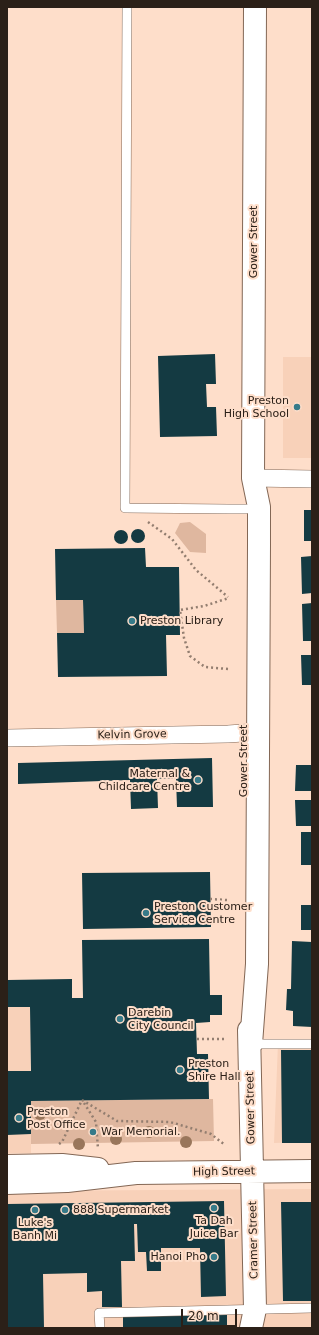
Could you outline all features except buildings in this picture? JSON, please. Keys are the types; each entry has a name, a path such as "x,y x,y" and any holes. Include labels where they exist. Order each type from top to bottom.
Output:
{"street":[{"name":"Gower Street","path":"252,1172 251,1044 244,964 259,507 253,478 255,7"},
{"name":"Gower Street","path":"251,733 246,508 253,478"},
{"path":"253,478 312,478"},
{"name":"Kelvin Grove","path":"7,738 251,733"},
{"name":"High Street","path":"7,1166 62,1165 136,1173"},
{"name":"High Street","path":"7,1183 67,1181 136,1173 312,1171"},
{"name":"Cramer Street","path":"252,1172 256,1322"}],"lane":[{"path":"127,7 125,508 246,508"},
{"path":"251,1044 312,1044"},
{"path":"100,1328 99,1313 256,1322 312,1308"}],"path":[{"path":"125,508 172,538 196,570 229,598 204,606 180,610 184,638 190,656 205,667 228,669"},
{"path":"210,900 227,900"},
{"path":"196,1038 226,1039"},
{"path":"82,1100 117,1121 170,1122 211,1134 225,1145"},
{"path":"58,1146 62,1142 82,1100"},
{"path":"82,1100 96,1122 98,1149"}],"shaded area":[{"name":"Preston High School","path":"283,357 312,357 312,458 283,458"},
{"path":"190,522 206,534 206,553 190,552 175,533 180,523"},
{"path":"56,600 83,600 84,633 57,633"},
{"path":"7,1007 30,1007 31,1153 7,1153"},
{"path":"278,1043 312,1043 312,1142 274,1143"},
{"path":"213,1099 214,1141 31,1144 31,1101"},
{"path":"312,1189 312,1328 7,1328 7,1191"}],"place":[{"name":"Preston High School","path":"297,407"},
{"name":"Preston Library","path":"132,621"},
{"name":"Maternal & Childcare Centre","path":"198,780"},
{"name":"Preston Customer Service Centre","path":"146,913"},
{"name":"Darebin City Council","path":"120,1019"},
{"name":"Preston Shire Hall","path":"180,1070"},
{"name":"Preston Post Office","path":"19,1118"},
{"name":"War Memorial.","path":"93,1132"},
{"name":"Ta Dah Juice Bar","path":"214,1208"},
{"name":"Luke's Banh Mi","path":"35,1210"},
{"name":"888 Supermarket","path":"65,1210"},
{"name":"Hanoi Pho","path":"214,1257"}]}
